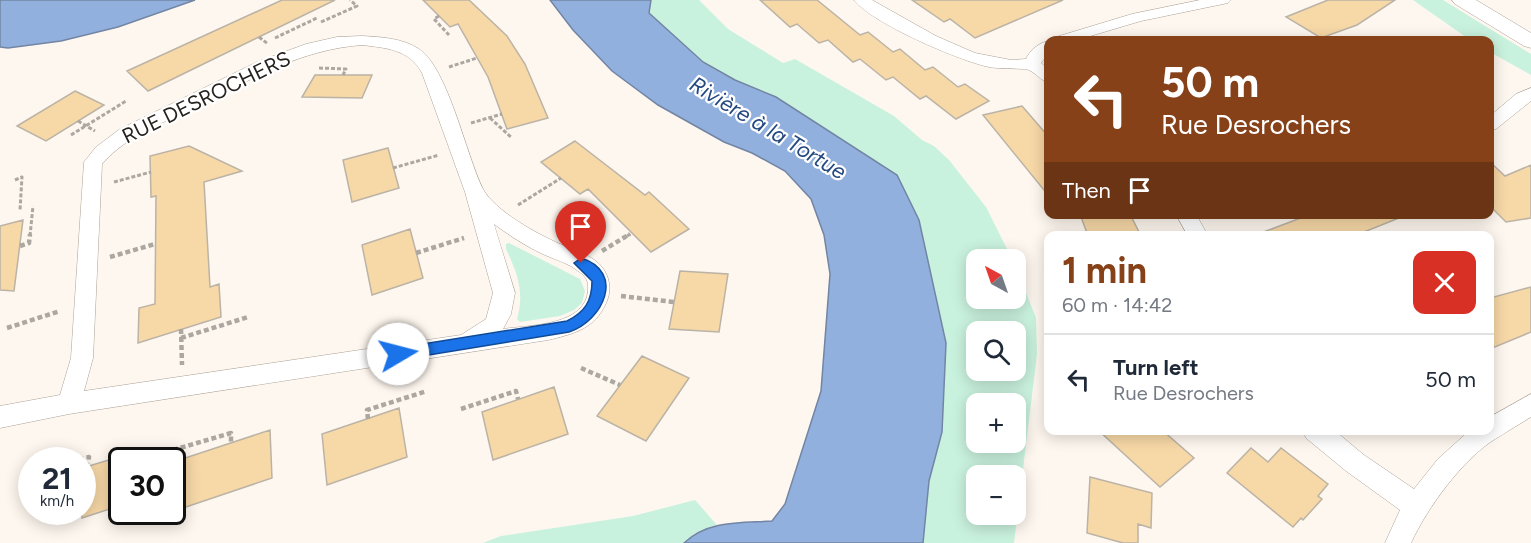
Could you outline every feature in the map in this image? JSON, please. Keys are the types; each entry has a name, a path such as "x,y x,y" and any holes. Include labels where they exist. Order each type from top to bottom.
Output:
{"street":[{"path":"862,0 874,9 966,57 1006,65 1032,64 1044,74"},
{"path":"1075,36 1138,17 1223,0"},
{"path":"1462,0 1531,42"},
{"name":"RUE DESROCHERS","path":"69,404 82,358 93,162 111,144 295,52 342,41 375,41 406,48 420,57 430,74 475,192 491,225 504,292 494,325 465,344"},
{"path":"1032,64 1036,55 1044,49"},
{"path":"1494,122 1522,98 1531,94"},
{"name":"RUE DESROCHERS","path":"0,417 69,404 569,326 584,319 594,308 599,294 599,280 592,270 543,245 491,225"},
{"path":"1494,427 1531,405"},
{"path":"1321,435 1355,463 1415,505"},
{"path":"1398,543 1415,505 1453,461 1483,435"}],"path":[{"path":"321,22 357,6 350,0"},
{"path":"439,16 434,19 449,35"},
{"path":"266,43 317,18"},
{"path":"430,74 477,58"},
{"path":"313,68 346,69 343,75"},
{"path":"71,135 126,101"},
{"path":"451,128 502,114"},
{"path":"490,117 512,138"},
{"path":"393,168 459,150"},
{"path":"90,188 151,172"},
{"path":"15,180 22,177 20,210"},
{"path":"416,253 491,225 561,178"},
{"path":"20,246 29,243 33,206"},
{"path":"581,263 632,233"},
{"path":"86,264 155,244"},
{"path":"599,294 674,302"},
{"path":"7,328 84,304"},
{"path":"181,338 248,317"},
{"path":"181,329 183,387"},
{"path":"581,369 620,385"},
{"path":"368,419 367,410 427,391"},
{"path":"461,409 516,391 518,399"},
{"path":"182,447 231,433 231,443"}],"green space":[{"path":"651,0 699,0 728,29 783,63 795,59 894,116 949,160 986,207 1007,249 966,249 966,309 1026,309 1026,292 1036,318 1037,354 1026,444 1026,393 966,393 966,453 1025,453 1023,465 966,465 966,525 1016,525 1014,543 923,543 929,481 942,432 946,343 735,80 703,62 649,13"},
{"path":"1413,0 1443,0 1531,54 1531,75 1494,54 1494,36 1464,36"},
{"path":"509,243 580,279 585,291 582,303 574,310 560,316 520,322 517,319 520,300 519,283 506,249 506,244"},
{"path":"695,500 717,525 694,534 684,543 483,543 501,536 633,516"}],"water":[{"path":"0,0 195,0 118,27 61,41 8,48 0,47"},
{"name":"Rivière à la Tortue","path":"550,0 651,0 649,13 703,62 735,80 776,97 897,175 919,220 946,343 942,432 929,481 923,543 684,543 714,526 772,521 785,504 821,391 830,274 824,235 811,199 785,171 752,153 724,142 658,105 612,71 573,30"}],"building":[{"path":"282,0 335,0 148,91 127,71"},
{"path":"423,0 469,0 507,36 525,64 548,118 507,129 488,77 458,24 450,27"},
{"path":"760,0 817,0 860,35 868,32 893,52 900,49 925,70 933,67 958,87 965,84 989,101 956,119 926,96 920,99 893,77 886,80 860,59 853,62 828,40 819,43 797,24 790,27"},
{"path":"912,0 1063,0 975,38 950,19 944,22"},
{"path":"1328,0 1395,0 1357,25 1327,36 1318,36 1286,17"},
{"path":"315,75 372,75 362,98 302,97"},
{"path":"75,91 104,105 46,141 17,126"},
{"path":"1022,106 1044,131 1044,190 983,115"},
{"path":"575,141 645,195 649,192 689,229 651,252 588,189 580,194 541,162"},
{"path":"189,146 242,171 204,182 210,287 219,284 221,317 138,343 139,308 155,304 156,196 151,197 150,156"},
{"path":"388,148 399,188 352,202 343,160"},
{"path":"1531,165 1531,218 1506,222 1494,210 1494,166 1505,176"},
{"path":"1082,219 1132,219 1138,231 1086,231"},
{"path":"1298,219 1396,219 1366,231 1266,231"},
{"path":"23,220 14,291 0,290 0,226"},
{"path":"410,229 423,278 372,295 362,245"},
{"path":"680,271 728,274 719,332 669,329"},
{"path":"1531,287 1531,332 1494,347 1494,297"},
{"path":"642,356 689,378 646,441 597,416"},
{"path":"554,387 568,434 493,460 482,412"},
{"path":"399,408 407,457 327,485 322,434"},
{"path":"270,430 272,478 186,507 186,458"},
{"path":"1103,435 1168,435 1194,458 1160,487"},
{"path":"1251,448 1268,462 1281,448 1328,484 1318,496 1322,499 1303,520 1301,518 1293,527 1227,473"},
{"path":"108,460 108,510 96,513 96,464"},
{"path":"1090,477 1152,493 1151,528 1138,524 1138,543 1123,543 1087,533"}],"route":[{"path":"398,354 548,331 569,326 584,319 594,308 599,294 599,280 592,270 581,263"}]}
